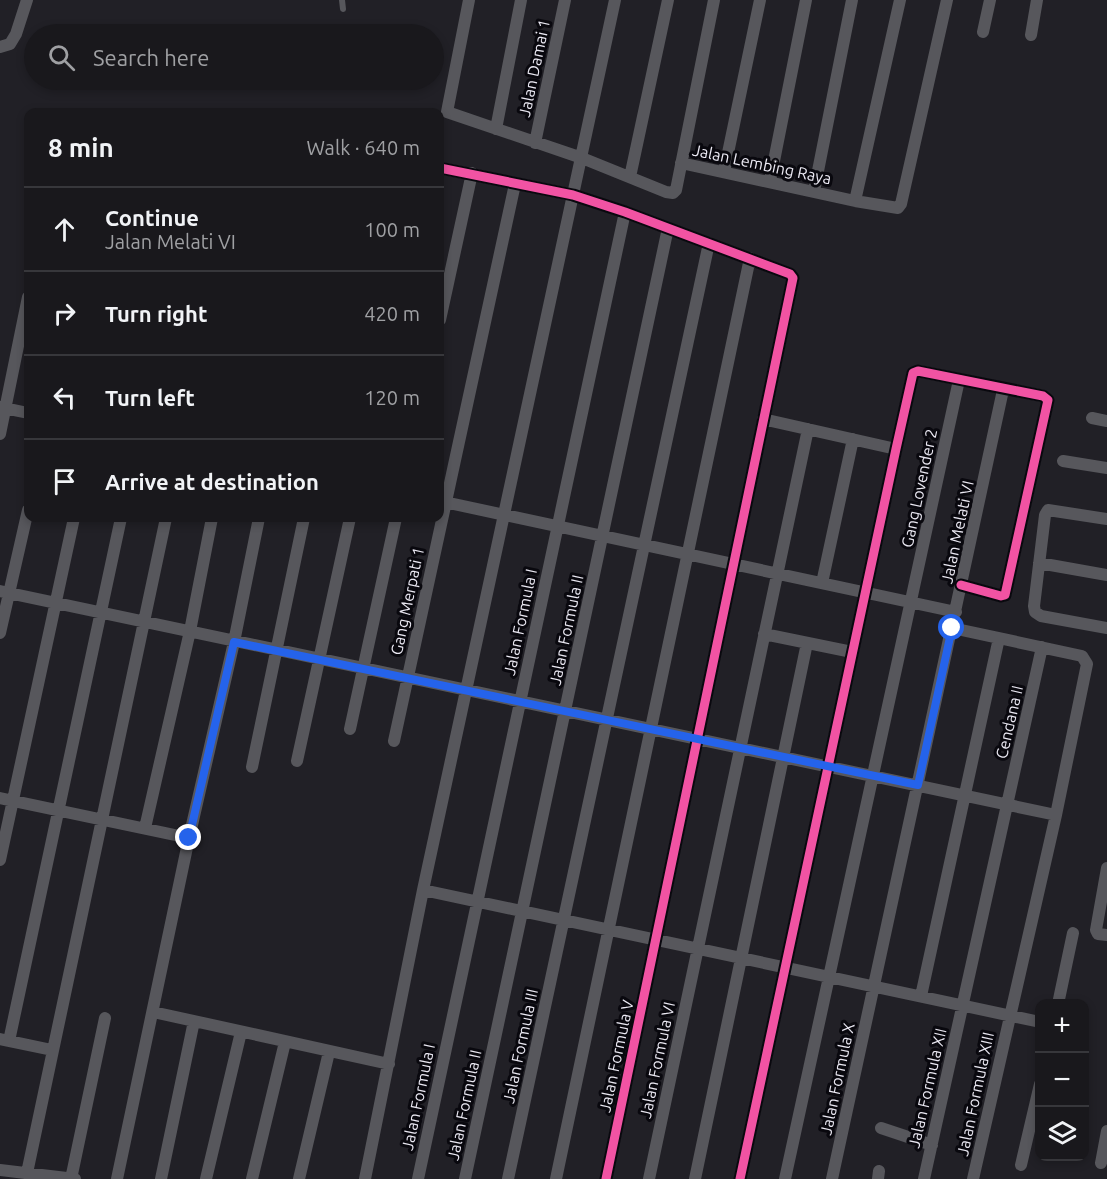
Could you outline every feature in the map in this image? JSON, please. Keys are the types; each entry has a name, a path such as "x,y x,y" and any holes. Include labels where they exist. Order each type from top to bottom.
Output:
{"street":[{"path":"0,47 10,44 16,34 27,0"},
{"name":"Jalan Lembing Raya","path":"469,0 447,112 535,143 580,163 630,177 673,193 676,190 681,163 893,208 901,204 947,0"},
{"path":"496,129 521,0"},
{"name":"Jalan Damai 1","path":"535,143 565,0"},
{"path":"365,1179 423,890 615,0"},
{"path":"630,177 668,0"},
{"path":"681,163 714,0"},
{"path":"724,172 760,0"},
{"path":"770,181 806,0"},
{"path":"814,191 852,0"},
{"path":"855,201 900,0"},
{"path":"983,32 990,0"},
{"path":"1031,35 1037,0"},
{"path":"444,169 515,184 574,191 624,212 750,258 556,1179"},
{"path":"444,302 472,173"},
{"name":"Gang Merpati 1","path":"444,493 515,184"},
{"name":"Jalan Formula I","path":"418,1179 624,212"},
{"name":"Jalan Formula II","path":"465,1179 668,228"},
{"name":"Jalan Formula III","path":"508,1179 709,243"},
{"name":"Jalan Formula V","path":"606,1179 793,278 790,274 750,258"},
{"path":"0,434 3,408 24,315"},
{"path":"740,1179 896,449 913,373 918,371 1047,398 1005,595 1001,596 961,585"},
{"name":"Gang Lovender 2","path":"786,1179 959,380"},
{"name":"Jalan Melati VI","path":"918,785 1003,390"},
{"path":"3,408 24,412"},
{"path":"1092,418 1107,421"},
{"path":"763,419 896,449"},
{"name":"Jalan Formula VI","path":"649,1179 808,429"},
{"path":"822,583 853,439"},
{"path":"1062,461 1107,468"},
{"path":"444,502 956,612"},
{"path":"1107,519 1048,510 1045,515 1034,606 1035,612 1041,616 1107,628"},
{"path":"0,633 4,592 24,522"},
{"path":"0,860 6,799 73,522"},
{"path":"52,1050 4,1040 120,522"},
{"path":"27,1173 100,819 165,522"},
{"path":"145,828 190,631 211,522"},
{"path":"117,1179 258,522"},
{"path":"252,767 303,522"},
{"path":"297,761 349,522"},
{"path":"350,729 395,522"},
{"name":"Gang Merpati 1","path":"394,741 438,522"},
{"path":"1039,563 1107,575"},
{"path":"4,592 1056,815"},
{"name":"Jalan Formula XIII","path":"952,628 1082,656 1087,664 1056,815 973,1179"},
{"path":"764,634 852,652"},
{"path":"921,996 999,638"},
{"path":"695,1179 807,643"},
{"name":"Cendana II","path":"963,1005 1042,647"},
{"name":"Jalan Formula X","path":"832,1179 918,785"},
{"path":"6,799 189,838"},
{"path":"1107,868 1096,930 1098,934 1107,935"},
{"path":"423,890 1035,1021"},
{"path":"1059,999 1073,933"},
{"name":"Jalan Formula XII","path":"924,1179 963,1005"},
{"path":"153,1012 389,1064"},
{"path":"0,1170 73,1179 105,1018"},
{"path":"161,1179 194,1021"},
{"path":"206,1179 241,1032"},
{"path":"252,1179 285,1042"},
{"path":"299,1179 329,1052"},
{"path":"1022,1165 1035,1106"},
{"path":"881,1128 932,1145"},
{"path":"1101,1163 1107,1131"}],"lane":[{"path":"342,0 343,9"}],"cycle path":[{"path":"444,169 573,195 625,212 790,274 793,278 606,1179"},
{"path":"740,1179 896,449 913,373 918,371 1043,396 1048,400 1005,595 1001,596 961,585"}],"route":[{"path":"189,838 234,642 918,785 952,628"}]}
